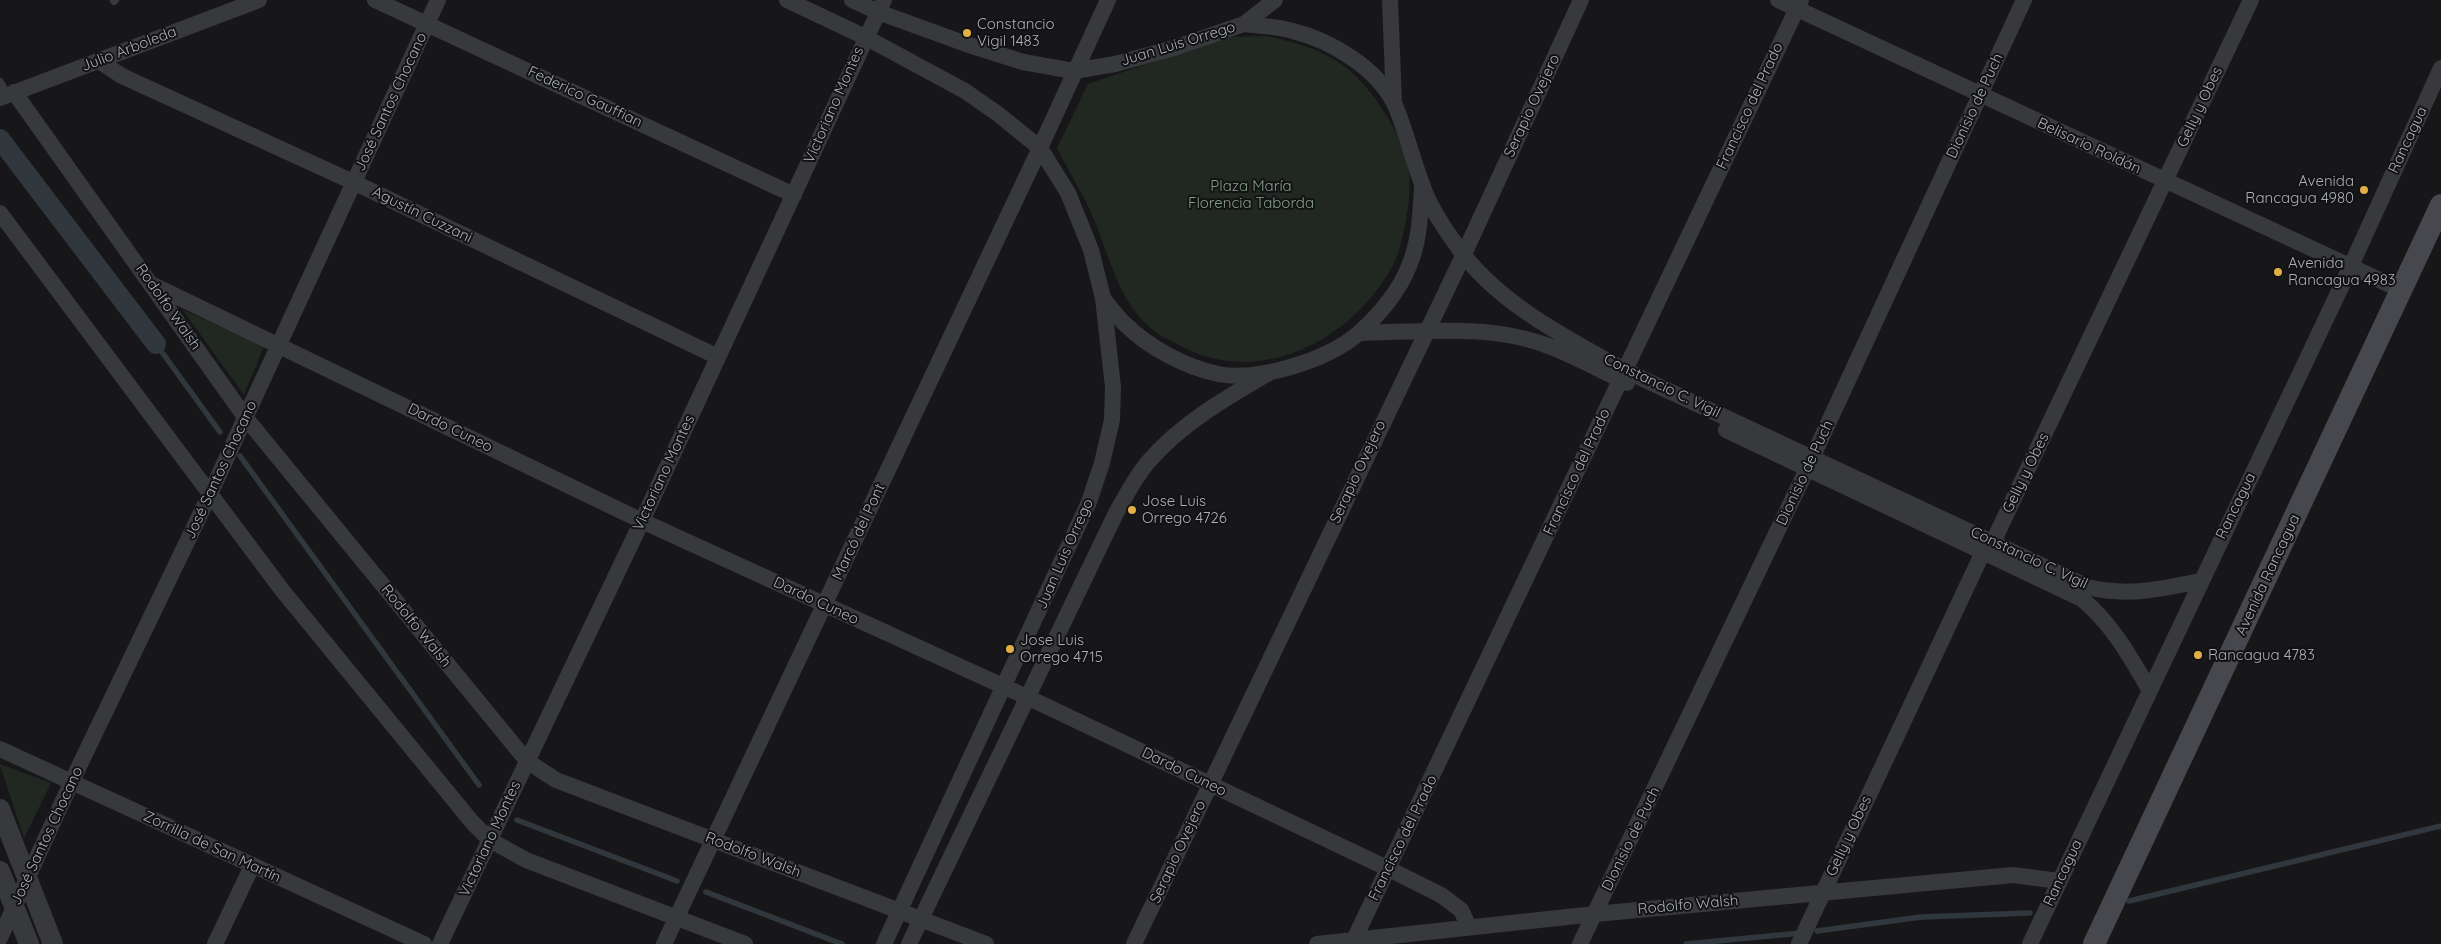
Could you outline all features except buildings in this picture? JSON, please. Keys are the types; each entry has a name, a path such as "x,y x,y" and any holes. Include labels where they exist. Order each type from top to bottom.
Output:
{"main road":[{"name":"Avenida Rancagua","path":"2094,944 2441,205"}],"street":[{"name":"Julio Arboleda","path":"5,92 99,60 259,0"},
{"name":"Federico Gauffian","path":"375,0 794,194"},
{"name":"José Santos Chocano","path":"0,938 72,781 210,494 438,0"},
{"path":"787,0 865,37 965,91 998,114 1040,148"},
{"path":"852,0 881,6 1014,59 1074,71 1108,0"},
{"name":"Juan Luis Orrego","path":"1074,71 1115,64 1174,48 1244,24 1274,0"},
{"path":"1390,0 1394,104"},
{"name":"Serapio Ovejero","path":"1134,944 1425,331 1464,254 1581,0"},
{"name":"Belisario Roldán","path":"1778,0 1799,4 1980,95 2350,268 2402,290"},
{"name":"Dionisio de Puch","path":"1580,944 1810,463 2024,0"},
{"name":"Gelly y Obes","path":"1799,944 2252,0"},
{"name":"Francisco del Prado","path":"1353,942 1799,4"},
{"name":"Victoriano Montes","path":"440,944 642,521 881,6"},
{"name":"Constancio C. Vigil","path":"1244,24 1292,30 1323,42 1364,68 1379,82 1394,104 1422,186 1443,226 1484,278 1526,312 1622,375"},
{"name":"Agustín Cuzzani","path":"99,60 122,76 353,182 718,357"},
{"name":"Rancagua","path":"2030,944 2200,581 2350,268 2441,68"},
{"name":"Marcó del Pont","path":"664,944 1040,148 1074,71"},
{"name":"Rodolfo Walsh","path":"5,92 153,285 245,417 527,761 556,780 715,839 986,944"},
{"name":"Juan Luis Orrego","path":"884,944 1090,502 1102,464 1112,420 1113,387 1103,298 1091,250 1079,216 1068,193 1040,148"},
{"path":"1103,298 1124,324 1149,344 1182,361 1217,374 1269,373 1308,362 1359,333 1390,298 1409,267 1419,234 1422,186"},
{"path":"0,213 288,597 462,811 490,840 526,860 745,944"},
{"name":"Dardo Cuneo","path":"153,285 642,521 1003,688 1029,698 1389,869 1441,895 1461,910 1469,928"},
{"name":"Constancio C. Vigil","path":"1359,333 1425,331 1493,333 1550,346 1622,375 1988,547 2088,586 2106,591 2128,593 2200,581"},
{"name":"Juan Luis Orrego","path":"909,944 1029,698 1116,513 1148,462 1178,432 1219,402 1269,373"},
{"name":"Constancio C. Vigil","path":"1988,547 2088,604 2114,632 2149,689"},
{"name":"Zorrilla de San Martín","path":"0,749 424,944"},
{"path":"0,809 53,944"},
{"path":"215,944 252,866"},
{"path":"0,870 29,944"},
{"name":"Rodolfo Walsh","path":"1316,944 1353,942 1595,914 2013,875 2059,881"}],"green space":[{"name":"Plaza María Florencia Taborda","path":"1267,36 1296,43 1332,58 1363,84 1383,110 1399,139 1408,166 1409,200 1403,234 1395,261 1377,289 1355,314 1329,335 1301,350 1270,359 1239,362 1207,357 1156,333 1142,320 1124,294 1090,210 1057,148 1088,84 1228,37"},
{"path":"183,310 264,346 244,395"},
{"path":"0,765 51,783 24,838"}],"waterway":[{"path":"0,139 156,344"},
{"path":"156,344 220,432"},
{"path":"240,456 479,785"},
{"path":"517,820 677,881"},
{"path":"2129,901 2441,826"},
{"path":"706,892 842,944"},
{"path":"1817,931 1921,917 2030,913"},
{"path":"1686,944 1801,933"}],"place":[{"name":"Constancio Vigil 1483","path":"967,33"},
{"name":"Avenida Rancagua 4980","path":"2364,190"},
{"name":"Avenida Rancagua 4983","path":"2278,272"},
{"name":"Jose Luis Orrego 4726","path":"1132,510"},
{"name":"Jose Luis Orrego 4715","path":"1010,649"},
{"name":"Rancagua 4783","path":"2198,655"}]}
